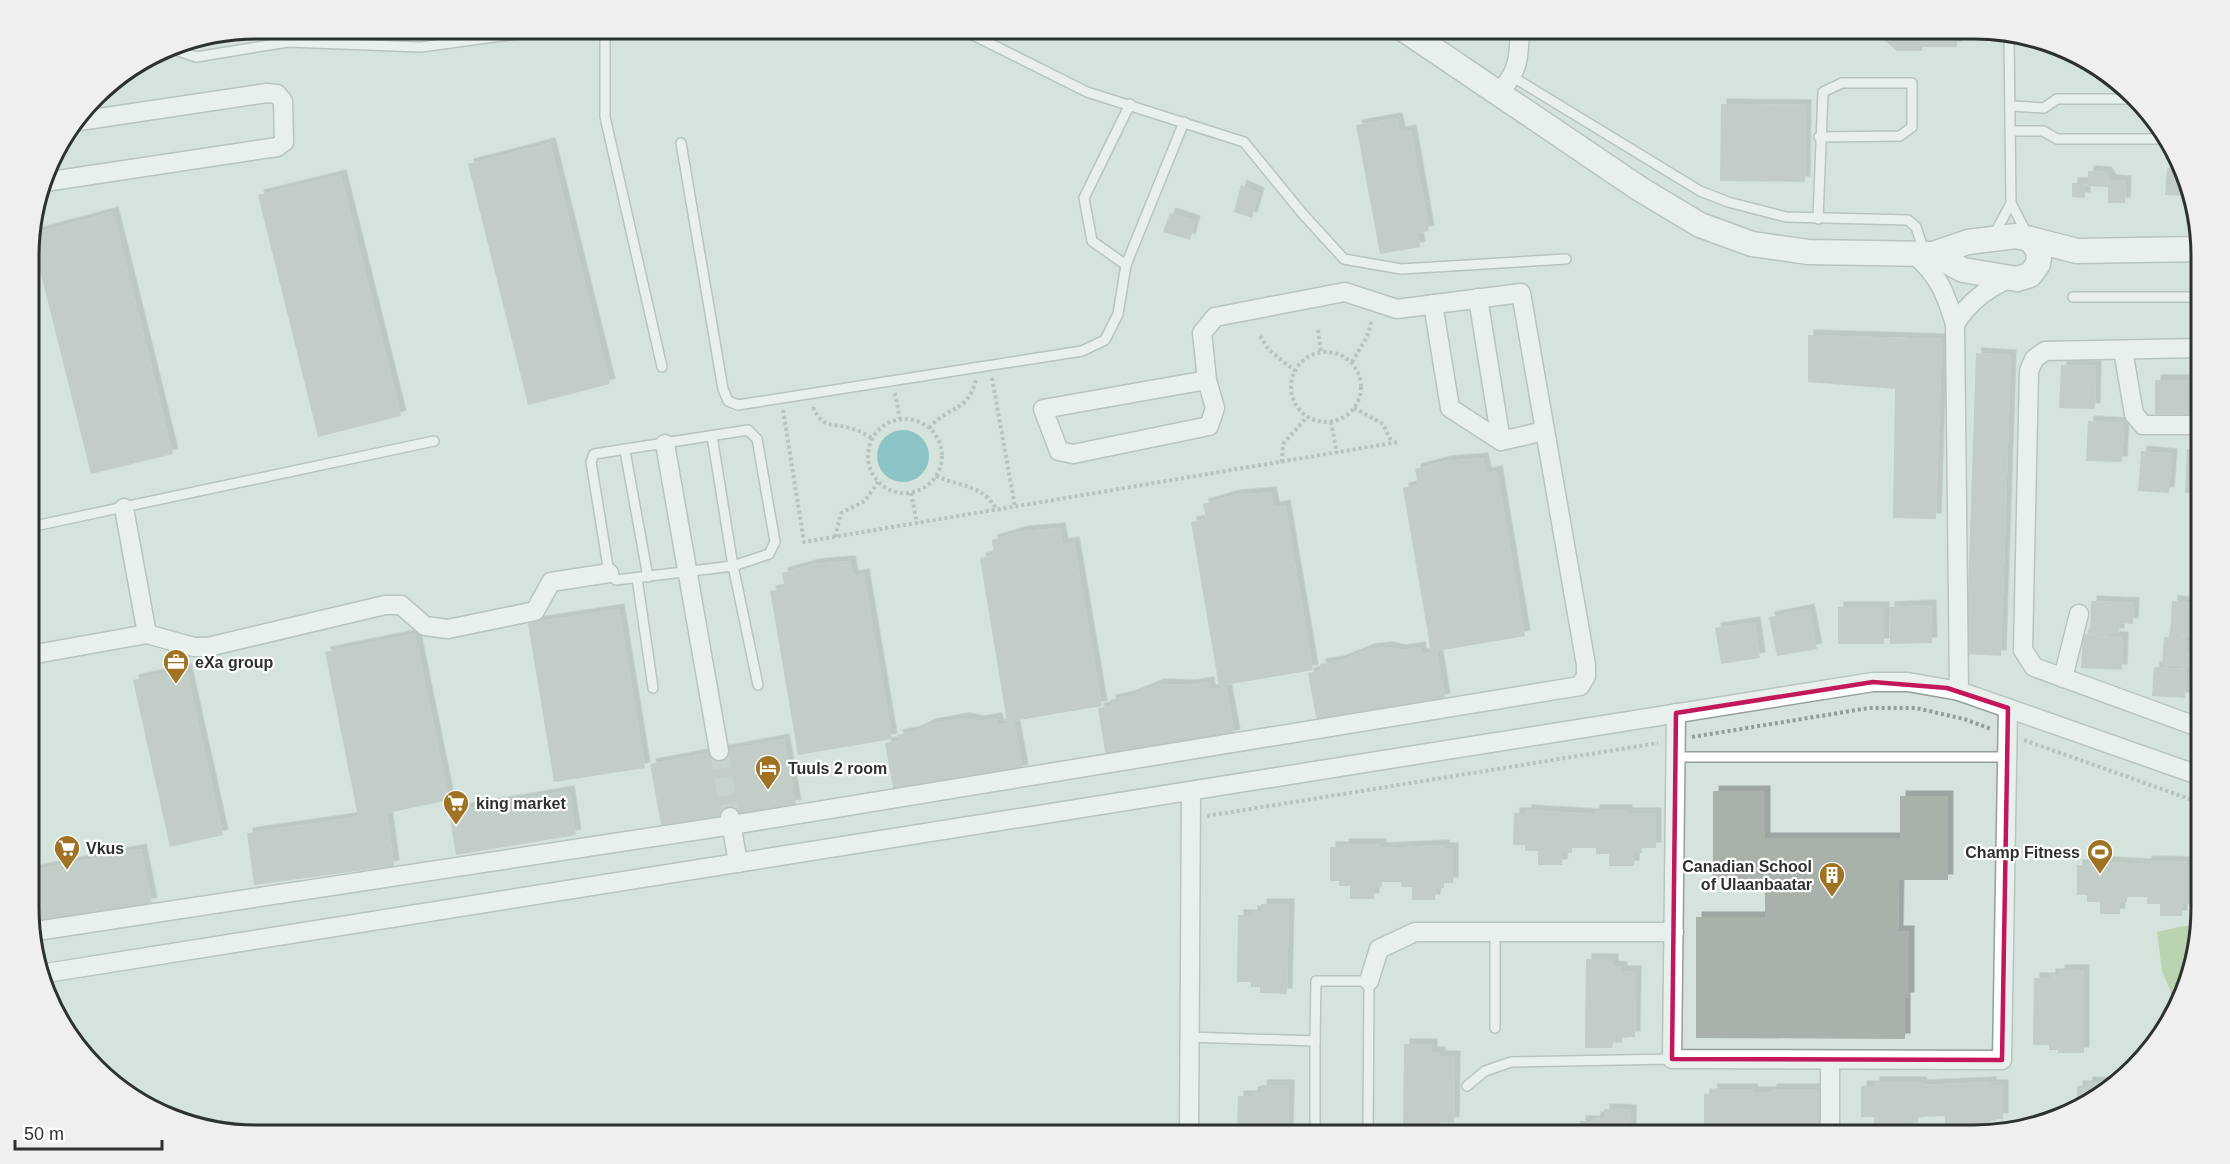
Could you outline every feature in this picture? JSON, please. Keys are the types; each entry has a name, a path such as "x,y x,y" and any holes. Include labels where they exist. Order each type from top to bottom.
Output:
{"street":[{"path":"1422,39 1506,85 1640,189 1700,225 1752,244 1808,252 1924,254 1968,242 2016,236 2077,251 2191,249"},
{"path":"1506,85 1519,56 1520,39"},
{"path":"53,181 276,147 284,141 283,101 277,94 267,93 88,120"},
{"path":"2030,239 2038,250 2039,257 2035,270"},
{"path":"1963,270 1957,255 1960,248 1968,242"},
{"path":"1924,254 1963,270 2010,278 2024,278 2035,270 2077,251"},
{"path":"1924,254 1930,269 1944,289 1954,324 1959,691"},
{"path":"1954,324 1967,305 1984,290 2010,278"},
{"path":"40,930 1580,686 1586,676 1586,665 1521,293 1396,309 1345,292 1215,316 1203,333 1207,380 1215,408 1209,426 1073,454 1059,451 1043,409 1207,380"},
{"path":"1478,298 1501,441"},
{"path":"1433,304 1450,408 1501,441 1544,431"},
{"path":"2191,348 2045,351 2034,359 2029,371 2023,650 2034,668 2191,719"},
{"path":"2123,350 2134,414 2142,425 2191,426"},
{"path":"665,444 719,751"},
{"path":"124,508 147,634"},
{"path":"39,653 147,634 194,647 208,647 385,605 401,605 425,626 448,629 534,610 551,582 609,573"},
{"path":"2063,678 2079,614"},
{"path":"49,973 1873,682 1908,682 1959,691 2191,772"},
{"path":"1676,713 1672,1059 2002,1059 2008,708"},
{"path":"1189,1125 1191,790"},
{"path":"731,821 738,863"},
{"path":"1369,981 1379,949 1415,932 1674,932"},
{"path":"1830,1060 1830,1125"}],"lane":[{"path":"183,52 196,57 288,42 421,47 480,39"},
{"path":"605,39 605,117 662,367"},
{"path":"981,39 1087,92 1244,142 1302,213 1344,259 1401,269 1566,259"},
{"path":"2009,42 2012,106 2011,203 2030,239"},
{"path":"1818,219 1819,137 1823,92 1842,83 1912,83 1912,127 1900,136 1819,137"},
{"path":"1506,85 1700,191 1761,212 1818,219 1908,220 1916,227 1924,254"},
{"path":"2012,106 2044,108 2057,99 2123,99"},
{"path":"1126,265 1092,241 1084,198 1130,104"},
{"path":"681,143 723,389 728,401 738,405 1082,351 1105,340 1118,314 1126,265 1184,122"},
{"path":"2011,131 2043,131 2057,139 2156,139"},
{"path":"1992,238 2011,203"},
{"path":"2073,297 2191,297"},
{"path":"748,430 757,439 775,542 769,554 733,566 615,580 609,573 591,462 594,454 665,444 748,430"},
{"path":"712,436 733,566 758,685"},
{"path":"39,524 434,441"},
{"path":"625,451 648,577"},
{"path":"637,578 653,688"},
{"path":"1675,757 2007,757"},
{"path":"1495,932 1495,1028"},
{"path":"1315,1125 1316,981 1369,981 1368,1125"},
{"path":"1189,1037 1315,1041"},
{"path":"1467,1086 1485,1071 1511,1062 1672,1059"}],"path":[{"path":"1352,362 1367,337 1372,320"},
{"path":"1318,330 1321,352"},
{"path":"1260,336 1269,350 1295,371"},
{"path":"1321,352 1332,352 1352,362 1361,382 1361,393 1354,408 1342,419 1331,422 1319,422 1307,417 1292,398 1290,386 1295,371 1309,356 1321,352"},
{"path":"965,380 991,375 1015,507"},
{"path":"929,428 942,414 961,406 971,397 976,378"},
{"path":"885,393 907,390"},
{"path":"895,392 900,419"},
{"path":"802,407 822,404"},
{"path":"812,405 818,418 829,426 852,428 872,438"},
{"path":"1354,408 1383,424 1392,443"},
{"path":"792,409 782,411 804,542 1398,442"},
{"path":"1282,462 1283,444 1307,417"},
{"path":"900,419 913,419 929,428 941,444 942,457 936,476 923,489 911,493 899,493 878,482 867,461 872,438 879,429 900,419"},
{"path":"1331,422 1337,453"},
{"path":"936,476 955,485 974,487 988,495 997,510"},
{"path":"835,537 840,513 865,501 878,482"},
{"path":"911,493 917,523"}],"highlighted area":[{"path":"1873,682 1947,688 2008,708 2002,1060 1672,1059 1676,713"}],"green space":[{"path":"2190,926 2184,964 2172,996 2162,971 2157,932"}],"water":[{"path":"898,430 908,430 922,437 929,456 922,475 908,482 898,482 888,478 881,471 877,461 877,451 881,441 888,434"}],"building":[{"path":"1883,39 1957,39 1957,47 1922,47 1922,51 1897,51"},
{"path":"1721,104 1806,105 1805,182 1720,181"},
{"path":"1397,118 1400,132 1411,130 1429,231 1418,233 1420,247 1380,254 1356,125"},
{"path":"550,143 610,384 528,405 468,164"},
{"path":"2167,168 2172,168 2182,196 2165,195"},
{"path":"2088,171 2106,172 2111,180 2126,181 2125,203 2108,203 2108,187 2085,186 2085,198 2072,197 2072,183 2088,183"},
{"path":"341,175 401,416 318,437 258,195"},
{"path":"1241,185 1259,193 1252,218 1234,212"},
{"path":"113,212 173,454 91,474 39,266 41,231"},
{"path":"1170,213 1195,221 1190,240 1163,232"},
{"path":"1808,335 1942,339 1936,519 1893,518 1895,389 1808,382"},
{"path":"1976,353 2011,355 2001,656 1966,654"},
{"path":"2061,365 2096,366 2095,409 2059,408"},
{"path":"2155,380 2191,380 2191,415 2155,414"},
{"path":"2088,421 2124,423 2122,462 2086,461"},
{"path":"2187,449 2191,449 2191,493 2185,493"},
{"path":"2141,451 2172,454 2169,493 2138,491"},
{"path":"1483,458 1486,473 1497,471 1525,636 1437,651 1445,699 1317,722 1308,673 1321,670 1320,664 1339,661 1369,649 1387,647 1401,650 1420,647 1421,654 1431,652 1403,488 1418,485 1415,469 1446,461"},
{"path":"1271,492 1274,507 1285,505 1313,670 1219,686 1191,522 1206,519 1203,504 1234,495"},
{"path":"1060,528 1063,544 1074,542 1102,706 1007,722 980,558 994,555 992,540 1023,531"},
{"path":"850,561 853,576 864,574 892,739 798,755 770,591 785,588 782,573 814,564"},
{"path":"2091,601 2134,603 2133,624 2120,623 2119,634 2090,633"},
{"path":"2172,601 2191,602 2191,637 2170,635"},
{"path":"1931,605 1932,643 1890,644 1889,607"},
{"path":"1838,607 1884,607 1884,644 1838,644"},
{"path":"619,609 645,768 554,782 528,623"},
{"path":"1809,609 1817,649 1777,656 1769,617"},
{"path":"1755,622 1760,658 1721,664 1715,628"},
{"path":"415,634 449,800 387,813 394,866 254,885 247,833 358,817 325,652"},
{"path":"2083,634 2123,637 2122,670 2081,668"},
{"path":"2164,637 2187,638 2187,650 2191,650 2191,667 2162,665"},
{"path":"2154,667 2187,669 2185,698 2152,696"},
{"path":"186,668 223,835 170,847 133,680"},
{"path":"1209,682 1210,690 1226,687 1235,735 1106,758 1098,708 1111,706 1110,700 1129,696 1159,684 1191,685"},
{"path":"964,718 979,721 997,718 998,725 1014,722 1023,770 894,793 885,743 899,741 897,735 916,731 930,724"},
{"path":"784,739 796,805 662,830 650,764"},
{"path":"569,791 576,835 456,855 449,811"},
{"name":"Canadian School of Ulaanbaatar","path":"1713,791 1765,791 1765,838 1900,838 1900,796 1948,796 1948,880 1899,880 1898,931 1909,931 1909,998 1905,998 1905,1039 1696,1038 1696,917 1765,917 1765,879 1713,879"},
{"path":"1526,810 1594,814 1594,810 1656,813 1656,848 1642,848 1642,853 1634,853 1634,866 1609,866 1609,854 1596,854 1596,848 1572,848 1572,853 1563,853 1562,865 1538,865 1538,851 1525,851 1525,845 1513,845 1514,813 1526,813"},
{"path":"1343,844 1381,844 1381,848 1444,845 1444,848 1453,848 1453,883 1444,883 1444,888 1436,888 1435,900 1412,900 1412,887 1401,887 1401,882 1382,882 1382,887 1374,887 1374,899 1350,899 1350,886 1339,886 1339,881 1330,881 1330,847 1343,847"},
{"path":"141,849 152,903 40,926 39,869"},
{"path":"2087,861 2146,864 2146,861 2188,862 2191,864 2190,904 2182,904 2182,916 2160,916 2160,904 2147,904 2147,897 2127,897 2127,902 2120,902 2120,914 2100,914 2100,902 2087,902 2087,895 2077,895 2077,865 2087,865"},
{"path":"1261,904 1289,904 1287,994 1260,993 1260,987 1251,987 1251,982 1237,982 1238,915 1252,915 1252,911 1261,912"},
{"path":"1586,959 1613,959 1613,966 1622,967 1622,971 1636,971 1635,1037 1622,1037 1622,1043 1613,1042 1612,1048 1585,1048"},
{"path":"2059,970 2084,970 2084,1053 2058,1053 2058,1050 2049,1050 2049,1045 2033,1045 2034,978 2050,978 2050,974 2059,974"},
{"path":"1404,1044 1432,1044 1432,1052 1440,1052 1440,1056 1455,1056 1454,1123 1403,1125"},
{"path":"1874,1082 1921,1082 1922,1085 1991,1082 1991,1085 2003,1085 2003,1119 1991,1119 1991,1125 1988,1125 1945,1125 1945,1116 1918,1117 1918,1123 1908,1123 1908,1125 1874,1124 1874,1117 1861,1117 1861,1086 1874,1086"},
{"path":"2087,1082 2102,1083 2077,1099 2077,1086 2087,1086"},
{"path":"1261,1085 1289,1085 1288,1125 1237,1125 1238,1096 1252,1096 1252,1092 1261,1092"},
{"path":"1712,1089 1752,1089 1753,1092 1771,1092 1771,1089 1827,1091 1827,1125 1704,1124 1704,1094 1712,1094"},
{"path":"1604,1109 1631,1110 1631,1125 1580,1125 1580,1121 1595,1121 1595,1117 1604,1117"}],"tunnel":[{"path":"719,751 730,817"}],"place":[{"name":"eXa group","path":"176,685"},
{"name":"Tuuls 2 room","path":"768,791"},
{"name":"king market","path":"456,826"},
{"name":"Vkus","path":"67,871"},
{"name":"Champ Fitness","path":"2100,875"},
{"name":"Canadian School of Ulaanbaatar","path":"1832,898"}]}
